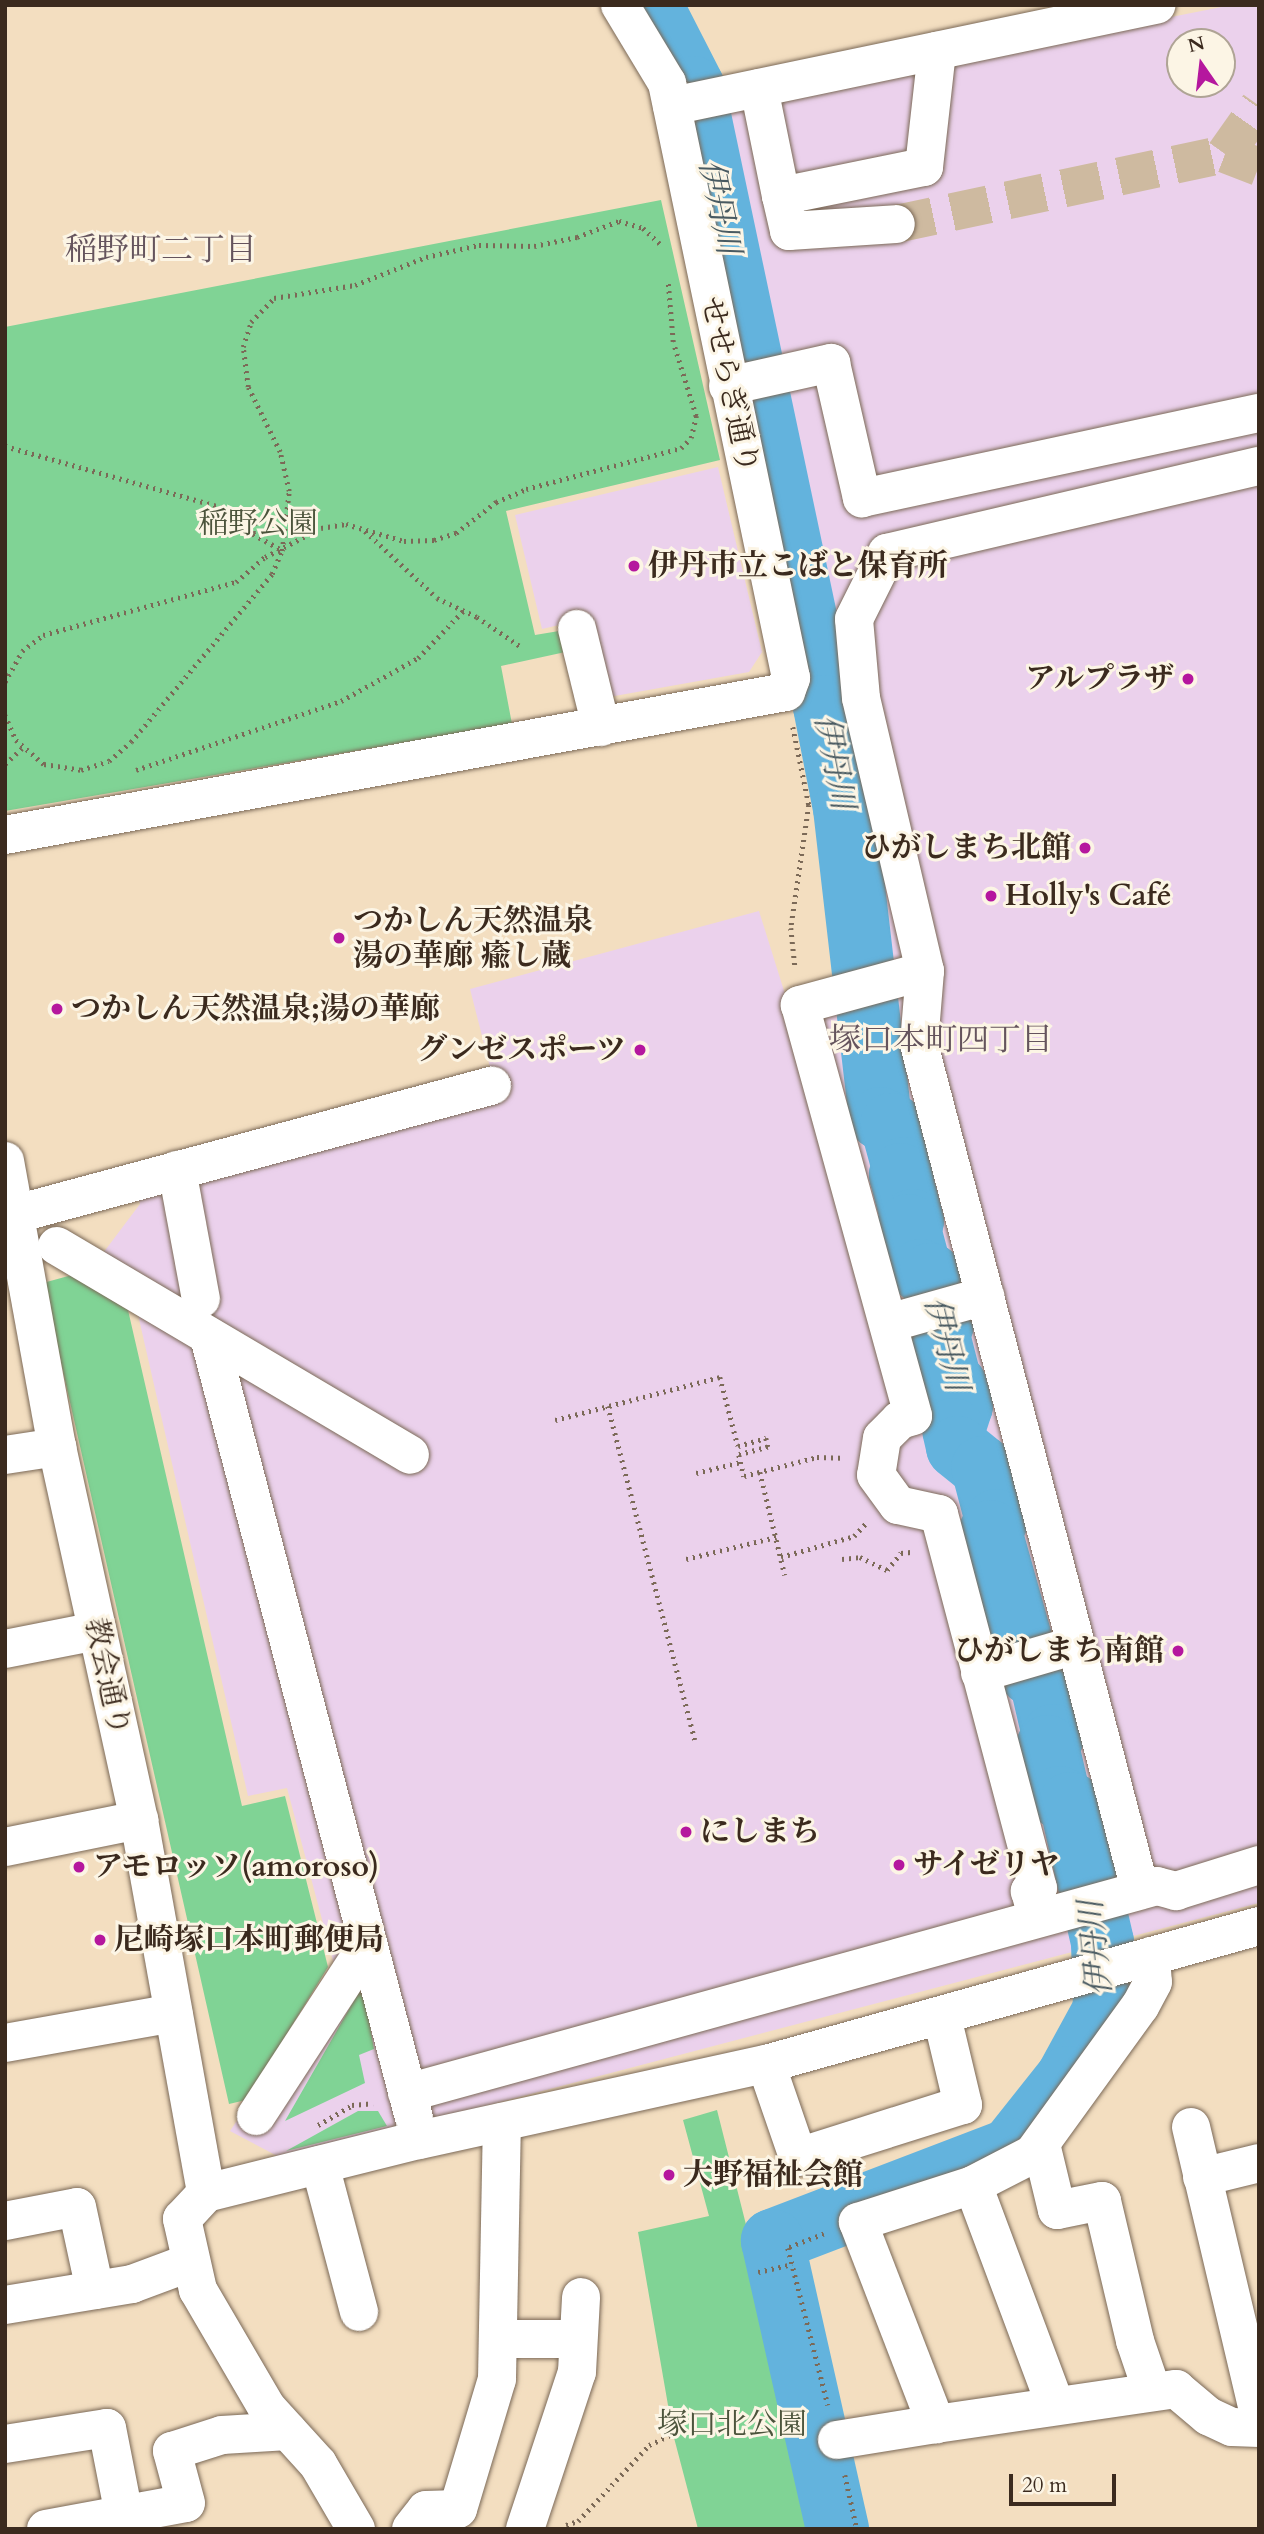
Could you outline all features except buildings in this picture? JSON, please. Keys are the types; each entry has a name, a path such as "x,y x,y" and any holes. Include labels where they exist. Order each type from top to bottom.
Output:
{"street":[{"name":"せせらぎ通り","path":"620,5 667,83 687,103 746,382 792,678 786,692"},
{"path":"687,103 1157,5"},
{"path":"781,196 924,167 937,51"},
{"path":"759,88 789,231 896,224"},
{"path":"746,382 831,363 862,498 1259,413"},
{"path":"1129,1890 1076,1645 919,1044 911,974 862,698 854,619 887,553 1259,466"},
{"path":"577,629 601,727"},
{"path":"5,835 786,692"},
{"path":"911,974 800,1005 913,1416 890,1429 878,1445 876,1475 888,1497 907,1510 939,1514 1038,1888 1030,1891 1049,1910"},
{"path":"12,1210 177,1170 492,1086"},
{"name":"教会通り","path":"5,1161 57,1447 139,1820 206,2193"},
{"path":"177,1170 201,1299"},
{"path":"57,1246 410,1455"},
{"path":"889,1323 985,1296"},
{"path":"209,1337 419,2140"},
{"path":"5,1455 57,1447"},
{"path":"5,1649 97,1631"},
{"path":"981,1673 1076,1645"},
{"path":"5,1847 139,1820"},
{"path":"407,2093 1049,1910 1129,1890 1157,1886 1175,1891 1259,1865"},
{"path":"356,2529 318,2464 267,2408 198,2290 181,2219 206,2193 419,2140 766,2064 942,2017 1259,1926"},
{"path":"256,2116 369,1944"},
{"path":"936,2424 858,2222 973,2185 1033,2154 1140,2007 1153,1982 1141,1959"},
{"path":"5,2043 173,2013"},
{"path":"766,2064 798,2157 963,2105 942,2017"},
{"path":"411,2529 426,2510 458,2509 497,2379 502,2122"},
{"path":"1191,2127 1202,2177 1245,2305 1259,2414"},
{"path":"1041,2144 1057,2210 1102,2201 1135,2341 1152,2390"},
{"path":"1202,2177 1259,2163"},
{"path":"320,2165 359,2312"},
{"path":"973,2185 1055,2404"},
{"path":"5,2221 77,2207 96,2290"},
{"path":"5,2305 132,2284 191,2262"},
{"path":"525,2529 577,2372 581,2297"},
{"path":"499,2339 577,2339"},
{"path":"837,2440 1055,2404 1176,2389 1208,2416 1232,2427 1259,2428"},
{"path":"5,2444 107,2428 124,2515"},
{"path":"46,2529 186,2503 172,2451 222,2435 288,2431"}],"path":[{"path":"5,715 22,748 44,764 81,770 109,761 131,742 272,574 282,551 289,503 286,471 252,399 244,361 246,335 265,304 289,293 355,285 444,253 486,245 534,246 578,237 619,221 649,233 667,259"},
{"path":"5,682 22,651 43,635 236,582 265,557 282,551 329,525 346,524 404,541 446,537 466,528 508,496 674,452 687,444 696,416 673,342 668,270"},
{"path":"5,446 256,517 253,534 282,551"},
{"path":"365,530 437,598 464,610 523,648"},
{"path":"122,775 341,701 418,657 464,610"},
{"path":"786,692 809,805 791,928 800,1005"},
{"path":"5,764 22,748"},
{"path":"81,770 82,779"},
{"path":"555,1420 720,1377 738,1446 766,1438 768,1447 739,1455 744,1476 817,1457"},
{"path":"608,1406 695,1740"},
{"path":"696,1473 741,1462"},
{"path":"760,1472 785,1575"},
{"path":"781,1557 854,1536 888,1497"},
{"path":"686,1559 776,1537"},
{"path":"842,1559 860,1557 887,1570 901,1553 923,1556"},
{"path":"650,1568 658,1566"},
{"path":"858,2222 788,2248 858,2529"},
{"path":"758,2272 792,2264"},
{"path":"556,2529 578,2521 649,2445 673,2434"}],"shaded area":[{"path":"1232,5 1259,5 1259,1903 283,2159 230,2131 336,1972 287,1788 248,1796 136,1306 88,1273 140,1204 130,1171 491,1071 470,989 759,911 785,994 890,967 748,253 713,107"},
{"name":"伊丹市立こばと保育所","path":"718,467 762,652 749,672 609,697 589,618 542,629 515,515"}],"green space":[{"name":"稲野公園","path":"661,200 720,460 506,511 535,635 565,630 570,651 501,666 512,724 5,811 5,327"},
{"path":"72,1275 128,1310 242,1806 285,1796 328,1967 246,2100 229,2104 43,1283"},
{"path":"363,1985 374,2049 359,2055 365,2083 285,2121"},
{"name":"塚口北公園","path":"717,2110 818,2529 698,2529 673,2434 638,2232 709,2216 683,2120"},
{"path":"358,2111 378,2111 387,2126 286,2151"}],"waterway":[{"name":"伊丹川","path":"651,5 693,87 824,706 844,808 880,1118 891,1124 903,1168 900,1174 912,1220 908,1225 920,1270 930,1274 942,1324 937,1331 950,1382 955,1385 961,1405 953,1429 957,1447 982,1467 996,1520 990,1531 1030,1673 1040,1679 1053,1735 1047,1746 1059,1797 1070,1803 1102,1942 1104,2009 1067,2077 1010,2149 772,2240 837,2529"}],"tunnel":[{"path":"1225,154 1259,106"},
{"path":"896,224 1225,154 1259,167"}],"place":[{"name":"伊丹市立こばと保育所","path":"634,566"},
{"name":"アルプラザ","path":"1188,679"},
{"name":"ひがしまち北館","path":"1085,848"},
{"name":"Holly's Café","path":"991,896"},
{"name":"つかしん天然温泉 湯の華廊 瘉し蔵","path":"339,938"},
{"name":"つかしん天然温泉;湯の華廊","path":"57,1009"},
{"name":"グンゼスポーツ","path":"640,1050"},
{"name":"ひがしまち南館","path":"1178,1651"},
{"name":"にしまち","path":"686,1832"},
{"name":"サイゼリヤ","path":"899,1865"},
{"name":"アモロッソ(amoroso)","path":"79,1867"},
{"name":"尼崎塚口本町郵便局","path":"100,1940"},
{"name":"大野福祉会館","path":"669,2175"}],"district":[{"name":"稲野町二丁目","path":"161,250"},
{"name":"塚口本町四丁目","path":"941,1040"}]}
